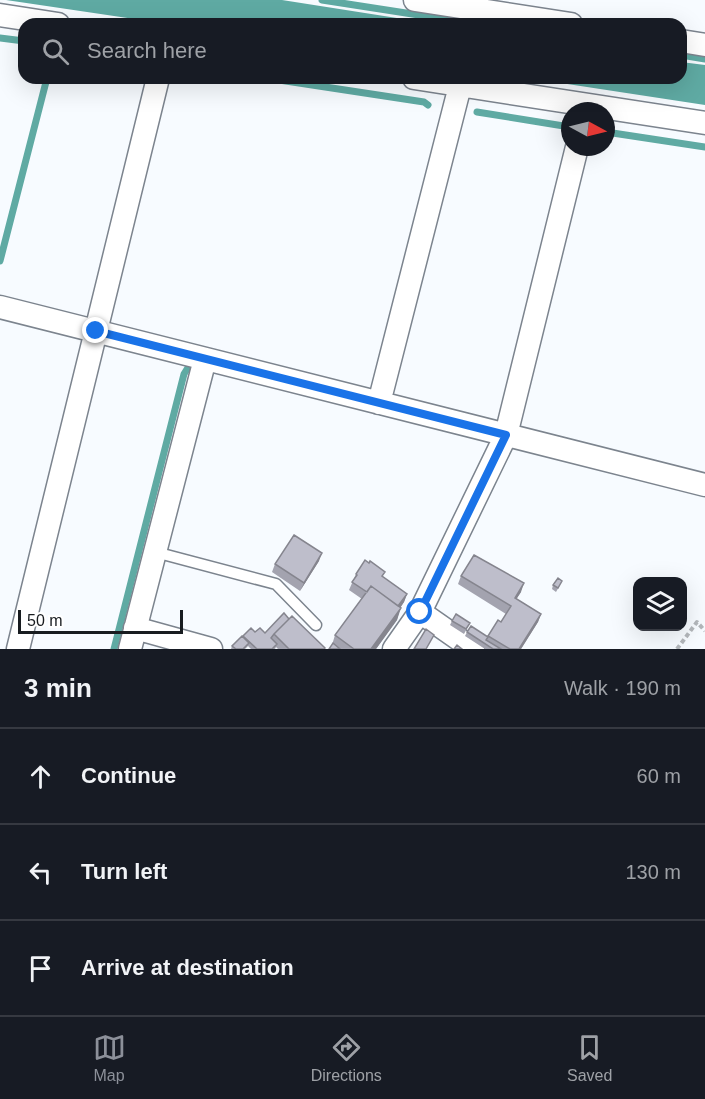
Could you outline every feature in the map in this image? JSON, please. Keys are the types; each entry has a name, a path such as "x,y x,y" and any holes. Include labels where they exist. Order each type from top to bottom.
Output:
{"street":[{"path":"415,0 473,12 522,18"},
{"path":"0,15 19,18"},
{"path":"687,42 705,45"},
{"path":"18,649 157,84"},
{"path":"379,403 461,84"},
{"path":"474,84 705,123"},
{"path":"394,649 420,612 506,435 575,156"},
{"path":"0,307 705,485"},
{"path":"205,359 133,639 211,649"},
{"path":"420,612 473,649"}],"lane":[{"path":"155,552 276,584 316,625"}],"path":[{"path":"677,649 697,622 705,631"}],"shaded area":[{"path":"6,0 282,0 397,18 128,18"},
{"path":"687,63 705,65 705,105 567,84 687,84"}],"building":[{"path":"294,535 322,553 304,583 275,564"},
{"path":"474,555 524,583 515,598 541,614 519,649 510,649 488,636 511,606 461,576"},
{"path":"365,560 385,572 382,576 407,594 398,606 371,586 367,592 352,582"},
{"path":"558,578 562,581 558,588 553,585"},
{"path":"371,586 401,608 371,649 354,649 335,635"},
{"path":"284,613 289,619 271,638 277,644 272,649 257,649 243,636 251,628 255,632 260,628 265,633"},
{"path":"456,614 470,623 466,629 452,621"},
{"path":"292,616 324,649 289,649 274,634"},
{"path":"471,626 488,637 486,640 501,649 493,649 467,632"},
{"path":"426,629 434,635 426,649 414,649"},
{"path":"242,636 249,643 243,649 236,649 232,646"},
{"path":"333,643 340,649 329,649"}],"waterway":[{"path":"322,0 438,18"},
{"path":"0,38 18,40"},
{"path":"687,56 705,59"},
{"path":"0,261 45,84"},
{"path":"306,84 424,102 428,105"},
{"path":"477,112 561,126"},
{"path":"615,133 705,147"},
{"path":"114,649 184,374 189,366"}],"route":[{"path":"96,331 506,435 420,612"}]}
